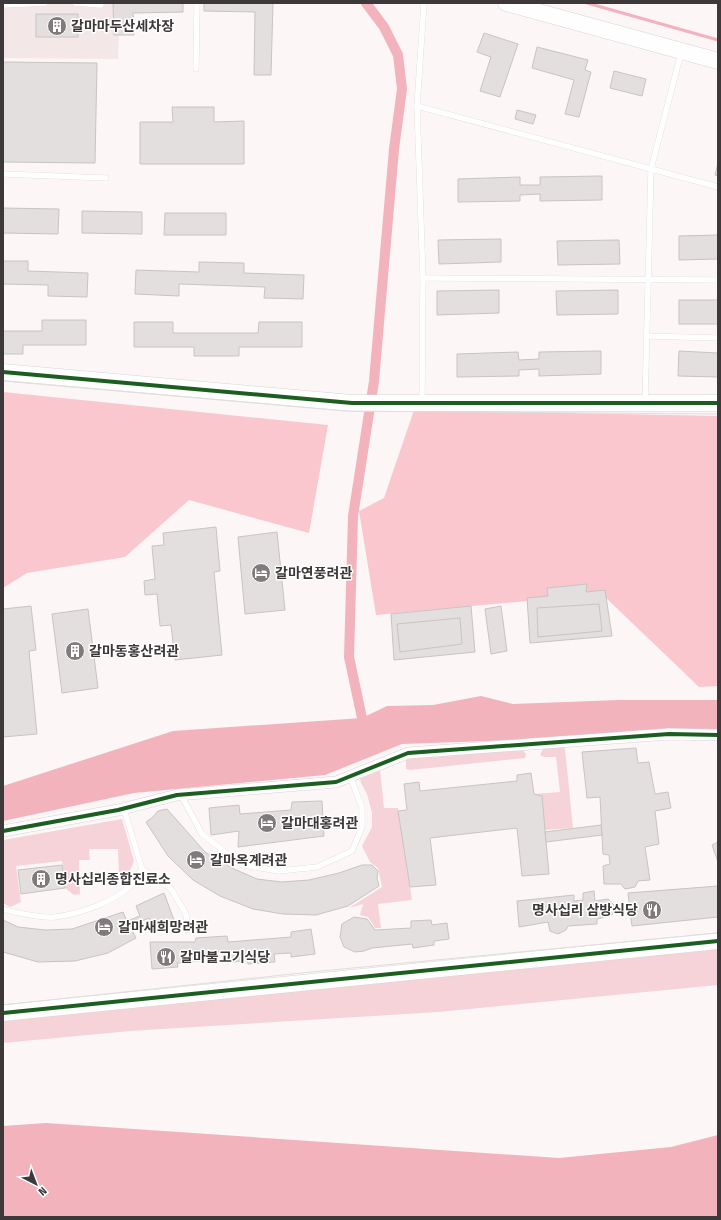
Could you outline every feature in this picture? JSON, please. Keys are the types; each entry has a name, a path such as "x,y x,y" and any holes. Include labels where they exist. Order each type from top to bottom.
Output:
{"street":[{"path":"506,3 718,61"},
{"path":"3,372 352,403 718,403"},
{"path":"3,831 124,809 181,794 336,782 408,753 669,734 718,735"},
{"path":"3,1013 718,941"}],"lane":[{"path":"3,5 45,3"},
{"path":"75,3 101,5"},
{"path":"196,69 197,3"},
{"path":"422,402 423,278 417,106 424,3"},
{"path":"645,403 651,169 682,51"},
{"path":"417,106 718,187"},
{"path":"3,174 106,178"},
{"path":"423,278 718,280"},
{"path":"647,336 718,338"},
{"path":"181,794 202,834 242,866 279,871 317,867 352,851 362,827 362,807 350,776"},
{"path":"124,809 142,870 171,889 186,914 187,930"},
{"path":"3,909 54,917 89,909 112,899 131,885 142,870"}],"shaded area":[{"path":"3,3 120,3 118,59 3,58"},
{"path":"3,392 328,425 309,533 189,500 125,557 27,573 3,588"},
{"path":"414,410 718,416 718,686 699,687 602,594 376,615 359,511 384,498"},
{"path":"481,696 513,704 619,700 718,700 718,733 402,744 325,775 134,793 3,821 3,786 173,731 362,718 387,706 433,705"},
{"path":"562,747 565,749 573,828 545,830 534,794 560,792 556,757 544,757 540,755 543,749"},
{"path":"523,750 526,754 525,758 410,770 406,769 406,759 426,756"},
{"path":"380,770 384,808 398,808 412,900 378,904 381,928 375,928 368,917 360,915 363,904 349,908 382,887 378,868 370,862 362,846 372,827 372,813 367,794 360,778"},
{"path":"122,819 134,861 126,880 119,876 118,849 89,849 90,860 79,860 80,894 74,895 65,888 62,861 16,866 21,902 10,907 3,903 3,840"},
{"path":"718,941 718,985 438,1012 130,1031 3,1043 3,1013"},
{"path":"46,1123 559,1158 671,1147 718,1135 718,1217 3,1217 3,1126"}],"building":[{"path":"113,3 183,3 183,12 133,13 134,35 114,35"},
{"path":"204,3 273,3 271,75 254,75 255,12 204,11"},
{"name":"갈마마두산세차장","path":"36,14 78,14 78,37 36,37"},
{"path":"484,33 518,44 500,97 480,91 491,57 477,52"},
{"path":"537,47 588,60 585,70 591,72 579,117 565,114 574,80 532,68"},
{"path":"3,62 97,63 95,163 3,162"},
{"path":"614,71 646,79 642,96 610,88"},
{"path":"172,107 214,107 214,122 244,121 244,164 140,164 140,122 173,122"},
{"path":"517,110 536,115 533,124 515,119"},
{"path":"718,163 718,176 715,175"},
{"path":"602,176 602,200 540,201 540,194 520,195 520,201 458,202 458,179 520,177 520,185 540,185 540,177"},
{"path":"3,208 59,209 58,234 3,233"},
{"path":"82,211 142,212 142,234 82,233"},
{"path":"165,213 226,213 226,235 164,235"},
{"path":"718,235 718,259 679,260 679,236"},
{"path":"501,239 501,262 439,264 438,240"},
{"path":"619,240 620,264 558,265 557,241"},
{"path":"3,261 28,261 28,271 88,273 87,297 48,296 48,285 3,284"},
{"path":"199,262 244,263 244,273 304,275 303,299 264,298 265,287 179,284 179,296 135,294 136,270 199,272"},
{"path":"499,290 499,313 437,315 437,291"},
{"path":"618,290 618,314 557,315 556,291"},
{"path":"679,300 718,300 718,324 679,324"},
{"path":"42,320 86,320 86,345 23,345 23,354 3,354 3,331 42,331"},
{"path":"134,322 173,322 173,333 258,333 259,322 302,322 302,347 239,347 239,356 194,356 194,347 134,347"},
{"path":"601,351 601,374 539,376 539,369 519,370 519,376 457,377 457,354 518,352 519,360 539,359 539,352"},
{"path":"679,351 718,353 718,377 678,376"},
{"path":"216,527 220,571 214,572 222,655 175,660 171,625 160,626 157,594 145,595 144,581 155,579 152,546 164,545 163,533"},
{"name":"갈마연풍려관","path":"277,532 285,610 245,614 238,537"},
{"path":"587,584 586,592 605,590 612,636 530,643 527,598 548,596 547,588"},
{"path":"599,604 602,631 538,637 537,608"},
{"path":"31,606 36,650 29,651 37,734 3,737 3,609"},
{"path":"471,606 475,652 394,660 391,614"},
{"path":"501,606 507,651 491,654 485,609"},
{"name":"갈마동홍산려관","path":"88,609 98,688 62,693 52,614"},
{"path":"460,618 462,644 400,652 397,624"},
{"path":"636,748 638,763 649,762 655,794 668,792 671,808 655,811 659,844 645,847 650,880 638,881 635,887 625,889 621,884 604,884 603,866 610,864 609,855 603,854 600,797 587,798 582,752"},
{"path":"531,773 534,794 542,796 549,874 522,876 517,828 430,838 436,885 410,887 398,811 407,810 404,784 419,782 420,791 517,781 517,775"},
{"name":"갈마대홍려관","path":"322,801 324,836 238,847 239,831 211,835 209,808 239,805 240,814 291,810 292,802"},
{"name":"갈마옥계려관","path":"167,809 205,852 232,868 257,879 282,882 309,880 339,873 362,865 372,865 378,871 377,878 379,886 348,906 316,915 283,914 253,909 220,896 193,880 168,856 146,822 158,811"},
{"path":"601,825 602,835 546,842 545,832"},
{"path":"718,842 718,862 712,845"},
{"name":"명사십리종합진료소","path":"62,865 65,888 21,894 18,870"},
{"path":"718,886 718,917 632,926 628,893"},
{"path":"594,891 595,901 608,899 615,906 613,914 597,919 597,924 568,926 566,930 558,934 550,931 548,922 519,927 517,901 574,895 574,901 583,900 583,893"},
{"name":"갈마새희망려관","path":"164,893 174,920 153,928 149,918 130,926 136,938 108,953 75,961 38,962 3,952 3,920 18,927 45,930 72,929 123,912 127,921 140,916 136,906"},
{"path":"354,917 367,919 375,930 411,928 411,921 431,920 432,925 447,923 449,939 434,941 434,945 413,948 412,944 372,948 355,952 344,947 340,937 342,924"},
{"path":"311,929 315,954 291,957 291,953 274,954 275,962 248,964 247,960 227,963 226,951 200,954 200,961 177,963 178,967 152,969 150,942 195,942 196,938 227,936 228,942 291,937 291,932"}],"waterway":[{"path":"362,718 349,657 353,516 374,381 394,149 402,89 398,55 384,27 366,3"},
{"path":"587,3 718,40"}],"tram line":[{"path":"3,381 345,411 718,414"},
{"path":"3,1005 311,972 718,933"}],"cycle path":[{"path":"3,372 352,403 718,403"},
{"path":"3,831 118,810 177,795 336,782 408,753 669,734 718,735"},
{"path":"3,1013 718,941"}],"place":[{"name":"갈마마두산세차장","path":"57,26"},
{"name":"갈마연풍려관","path":"261,573"},
{"name":"갈마동홍산려관","path":"75,651"},
{"name":"갈마대홍려관","path":"267,823"},
{"name":"갈마옥계려관","path":"196,860"},
{"name":"명사십리종합진료소","path":"41,879"},
{"name":"명사십리 삼방식당","path":"652,910"},
{"name":"갈마새희망려관","path":"104,927"},
{"name":"갈마불고기식당","path":"166,957"}]}
